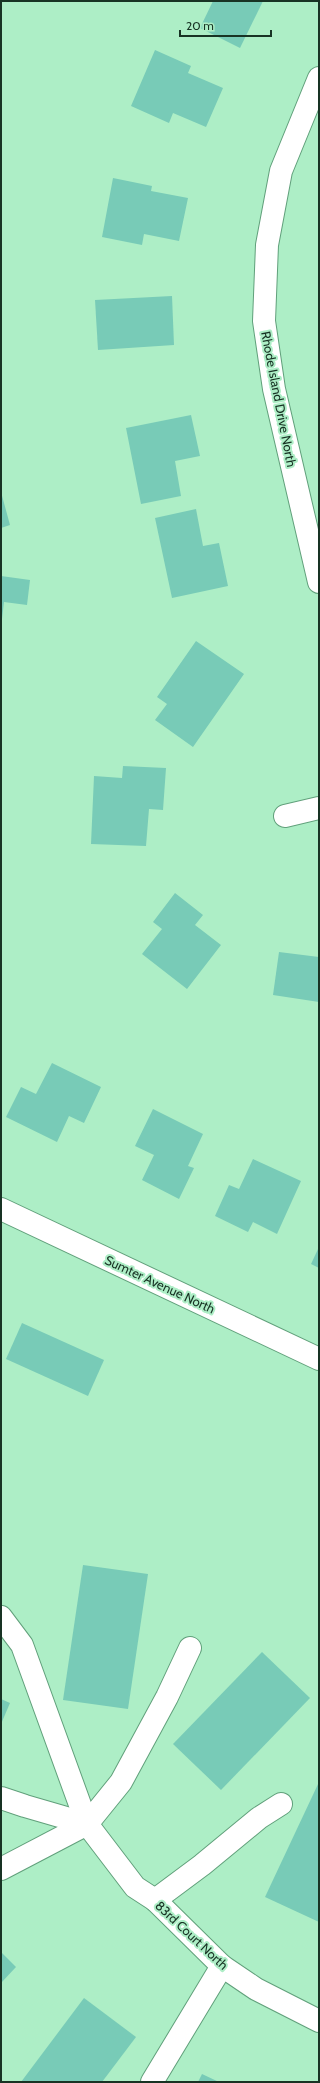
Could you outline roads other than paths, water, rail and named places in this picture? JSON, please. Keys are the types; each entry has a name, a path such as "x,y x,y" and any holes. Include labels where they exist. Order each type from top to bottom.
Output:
{"street":[{"name":"Rhode Island Drive North","path":"319,78 282,171 267,245 264,321 274,389 316,558 319,582"},
{"path":"285,816 319,808"},
{"name":"Sumter Avenue North","path":"1,1209 319,1359"},
{"name":"83rd Court North","path":"1,1617 22,1645 87,1824 135,1887 155,1900 222,1966 256,1989 319,2021"},
{"path":"1,1869 87,1824 121,1782 167,1697 190,1648"},
{"path":"1,1798 87,1824"},
{"path":"155,1900 202,1866 259,1818 280,1804"},
{"path":"152,2082 222,1966"}]}
